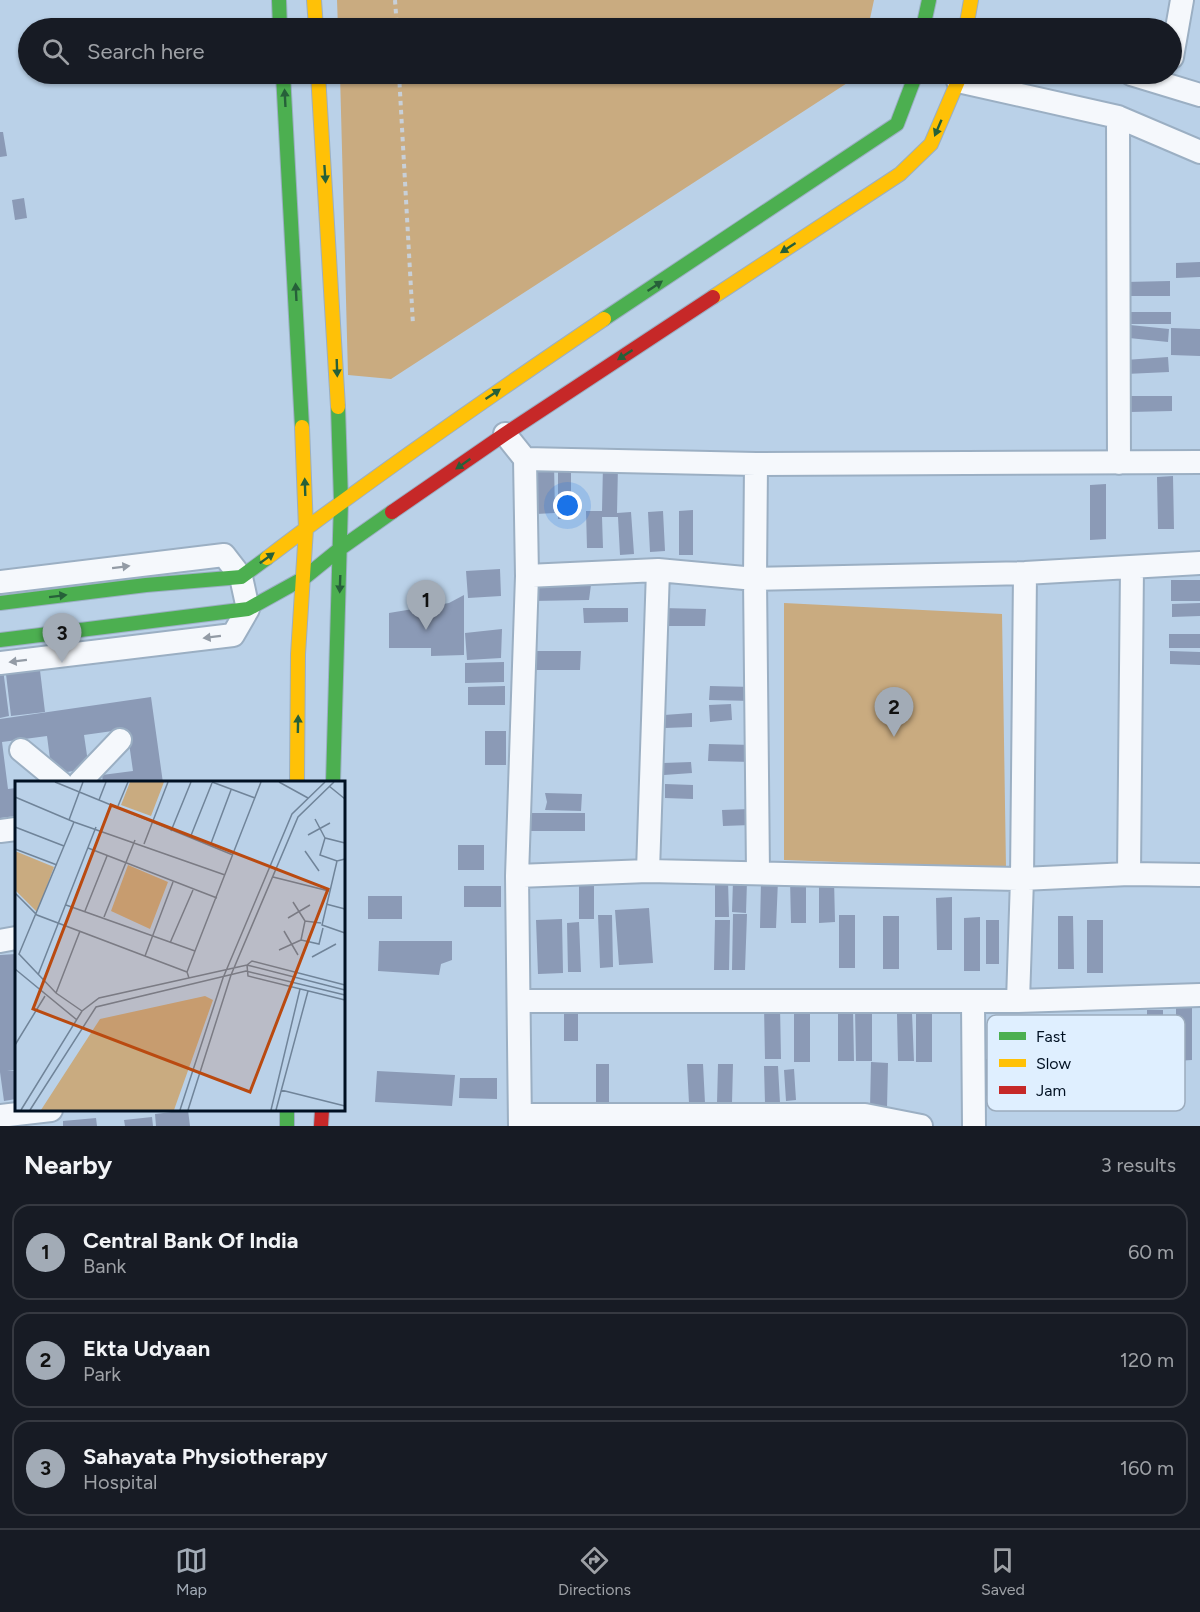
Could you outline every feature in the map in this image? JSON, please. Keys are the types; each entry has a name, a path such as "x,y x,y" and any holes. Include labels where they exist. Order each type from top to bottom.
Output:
{"main road":[{"path":"279,0 280,18"},
{"path":"314,0 315,18"},
{"path":"925,18 929,0"},
{"path":"970,18 971,0"},
{"path":"284,84 300,355 306,529 298,654 297,781"},
{"path":"319,84 336,354 341,501 333,781"},
{"path":"0,603 146,585 241,577 341,501 474,406 897,124 912,84"},
{"path":"0,640 248,609 304,578 341,548 505,434 900,174 931,144 955,84"},
{"path":"321,1126 322,1111"}],"street":[{"path":"1179,18 1182,0"},
{"path":"986,84 1118,117 1200,152"},
{"path":"1177,84 1200,95"},
{"path":"1118,117 1119,463"},
{"path":"505,434 525,459 527,576 517,876 520,1120 865,1121 921,1126"},
{"path":"525,459 756,464 1200,462"},
{"path":"756,464 758,873"},
{"path":"0,582 224,555 241,577 248,609 233,635 0,663"},
{"path":"527,576 658,570 755,579 1025,573 1200,563"},
{"path":"1129,874 1132,567"},
{"path":"648,871 658,570"},
{"path":"1018,1002 1022,879 1025,573"},
{"path":"81,781 120,740"},
{"path":"21,750 59,781"},
{"path":"0,831 15,829"},
{"path":"517,876 648,871 1022,879 1129,874 1200,875"},
{"path":"0,941 15,939"},
{"path":"519,1001 973,1000 1018,1002 1200,995"},
{"path":"973,1000 974,1126"},
{"path":"0,1116 42,1111"}],"path":[{"path":"395,0 396,18"},
{"path":"400,84 413,325"}],"shaded area":[{"path":"337,0 874,0 870,18 338,18"},
{"path":"340,84 846,84 391,379 348,375"},
{"path":"784,603 1002,614 1006,868 784,860"}],"building":[{"path":"0,132 3,132 7,156 0,157"},
{"path":"24,198 27,218 15,220 12,200"},
{"path":"1200,262 1200,277 1176,278 1176,263"},
{"path":"1170,281 1170,296 1125,296 1125,282"},
{"path":"1130,312 1171,312 1171,324 1130,324"},
{"path":"1130,325 1169,329 1168,342 1129,338"},
{"path":"1171,328 1200,329 1200,356 1171,355"},
{"path":"1168,357 1169,372 1126,374 1125,360"},
{"path":"1130,396 1172,396 1172,411 1130,412"},
{"path":"558,463 571,463 571,519 558,519"},
{"path":"535,464 554,464 555,513 536,514"},
{"path":"603,465 618,465 617,513 631,512 634,554 620,555 618,517 602,517 603,548 587,548 586,511 602,511"},
{"path":"1173,476 1174,529 1158,529 1157,477"},
{"path":"1106,484 1106,539 1090,540 1090,485"},
{"path":"693,510 693,555 679,555 679,511"},
{"path":"663,511 665,551 650,552 648,512"},
{"path":"500,569 501,596 468,598 466,571"},
{"path":"592,577 589,600 532,601 531,579"},
{"path":"1171,580 1200,580 1200,601 1171,601"},
{"path":"464,595 464,655 431,656 431,648 389,648 389,613 449,603"},
{"path":"1200,603 1200,616 1172,617 1172,604"},
{"path":"583,608 628,608 628,622 584,623"},
{"path":"662,608 706,609 705,626 661,626"},
{"path":"502,629 501,658 467,660 465,633"},
{"path":"1169,634 1200,634 1200,648 1169,648"},
{"path":"530,651 581,651 580,670 530,670"},
{"path":"1170,651 1200,652 1200,665 1170,664"},
{"path":"39,662 45,712 11,716 5,666"},
{"path":"504,662 504,682 465,683 465,663"},
{"path":"3,669 9,716 0,718 0,670"},
{"path":"505,686 505,705 468,705 468,687"},
{"path":"710,686 753,687 753,701 709,700"},
{"path":"151,697 163,781 103,781 102,775 133,771 127,729 84,735 89,769 52,774 47,736 2,742 8,789 15,788 15,816 0,818 0,719"},
{"path":"731,704 732,720 710,722 709,705"},
{"path":"692,713 692,727 665,728 664,715"},
{"path":"485,731 506,731 506,765 485,765"},
{"path":"709,744 754,745 753,762 708,761"},
{"path":"691,762 692,773 664,775 663,763"},
{"path":"665,784 693,785 693,799 665,798"},
{"path":"545,793 582,794 581,811 545,810 547,802"},
{"path":"750,809 751,825 723,826 722,810"},
{"path":"530,813 585,813 585,831 531,831"},
{"path":"458,845 484,845 484,870 458,870"},
{"path":"579,879 594,879 594,919 579,919"},
{"path":"790,879 806,879 806,923 791,923"},
{"path":"819,879 834,879 835,922 819,923"},
{"path":"715,880 728,880 729,917 715,917"},
{"path":"761,880 778,880 776,928 760,928"},
{"path":"733,881 747,881 746,913 732,912"},
{"path":"464,886 501,886 501,907 464,907"},
{"path":"368,896 402,896 402,919 368,919"},
{"path":"952,897 952,950 937,950 936,898"},
{"path":"649,908 653,963 619,965 615,910"},
{"path":"733,914 747,914 745,970 732,970"},
{"path":"598,915 612,915 613,967 600,968"},
{"path":"839,915 855,915 855,968 839,968"},
{"path":"883,916 899,916 899,969 883,969"},
{"path":"1058,916 1073,916 1074,969 1058,969"},
{"path":"980,917 980,971 964,971 964,918"},
{"path":"562,919 563,973 538,974 536,920"},
{"path":"715,920 730,920 729,970 714,970"},
{"path":"986,920 999,920 999,964 986,964"},
{"path":"1087,920 1103,920 1103,973 1087,973"},
{"path":"579,922 581,972 568,972 567,923"},
{"path":"379,941 452,941 452,960 441,964 439,975 378,971"},
{"path":"15,954 15,1070 7,1071 15,1071 15,1099 4,1101 0,1072 0,955"},
{"path":"564,1004 578,1004 578,1041 564,1041"},
{"path":"764,1006 780,1006 781,1059 765,1059"},
{"path":"1192,1007 1192,1060 1185,1060 1185,1015 1176,1015 1176,1008"},
{"path":"838,1008 853,1008 854,1061 838,1061"},
{"path":"855,1008 872,1008 872,1061 856,1061"},
{"path":"794,1009 810,1009 810,1062 794,1062"},
{"path":"916,1009 932,1009 932,1062 916,1062"},
{"path":"1147,1010 1163,1010 1163,1015 1147,1015"},
{"path":"912,1013 914,1061 898,1061 897,1014"},
{"path":"980,1059 987,1059 987,1096 981,1096"},
{"path":"871,1062 888,1063 887,1108 870,1108"},
{"path":"596,1064 609,1064 609,1109 596,1109"},
{"path":"687,1064 703,1064 705,1103 689,1103"},
{"path":"718,1064 733,1064 732,1103 717,1103"},
{"path":"764,1066 778,1066 780,1103 765,1103"},
{"path":"794,1069 796,1100 786,1101 784,1070"},
{"path":"377,1071 455,1075 452,1106 375,1102"},
{"path":"460,1078 497,1078 497,1099 459,1098"},
{"path":"188,1111 190,1126 156,1126 155,1114"},
{"path":"152,1117 153,1126 125,1126 124,1120"},
{"path":"96,1118 97,1126 63,1126 63,1121"}],"traffic: fast":[{"path":"279,0 280,18"},
{"path":"925,18 929,0"},
{"path":"284,84 302,427"},
{"path":"604,319 897,124 912,84"},
{"path":"333,781 341,501 338,407"},
{"path":"0,640 248,609 304,578 341,548 392,512"},
{"path":"0,603 146,585 241,577 267,558"},
{"path":"287,1111 287,1126"}],"traffic: slow":[{"path":"314,0 315,18"},
{"path":"968,18 971,0"},
{"path":"319,84 338,407"},
{"path":"713,297 900,174 931,144 957,84"},
{"path":"267,558 434,436 604,319"},
{"path":"297,781 298,654 306,529 302,427"}],"traffic: jam":[{"path":"392,512 505,434 713,297"},
{"path":"321,1126 322,1111"}],"place":[{"name":"Central Bank Of India","path":"426,630"},
{"name":"Sahayata Physiotherapy","path":"62,663"},
{"name":"Ekta Udyaan","path":"894,737"}]}
